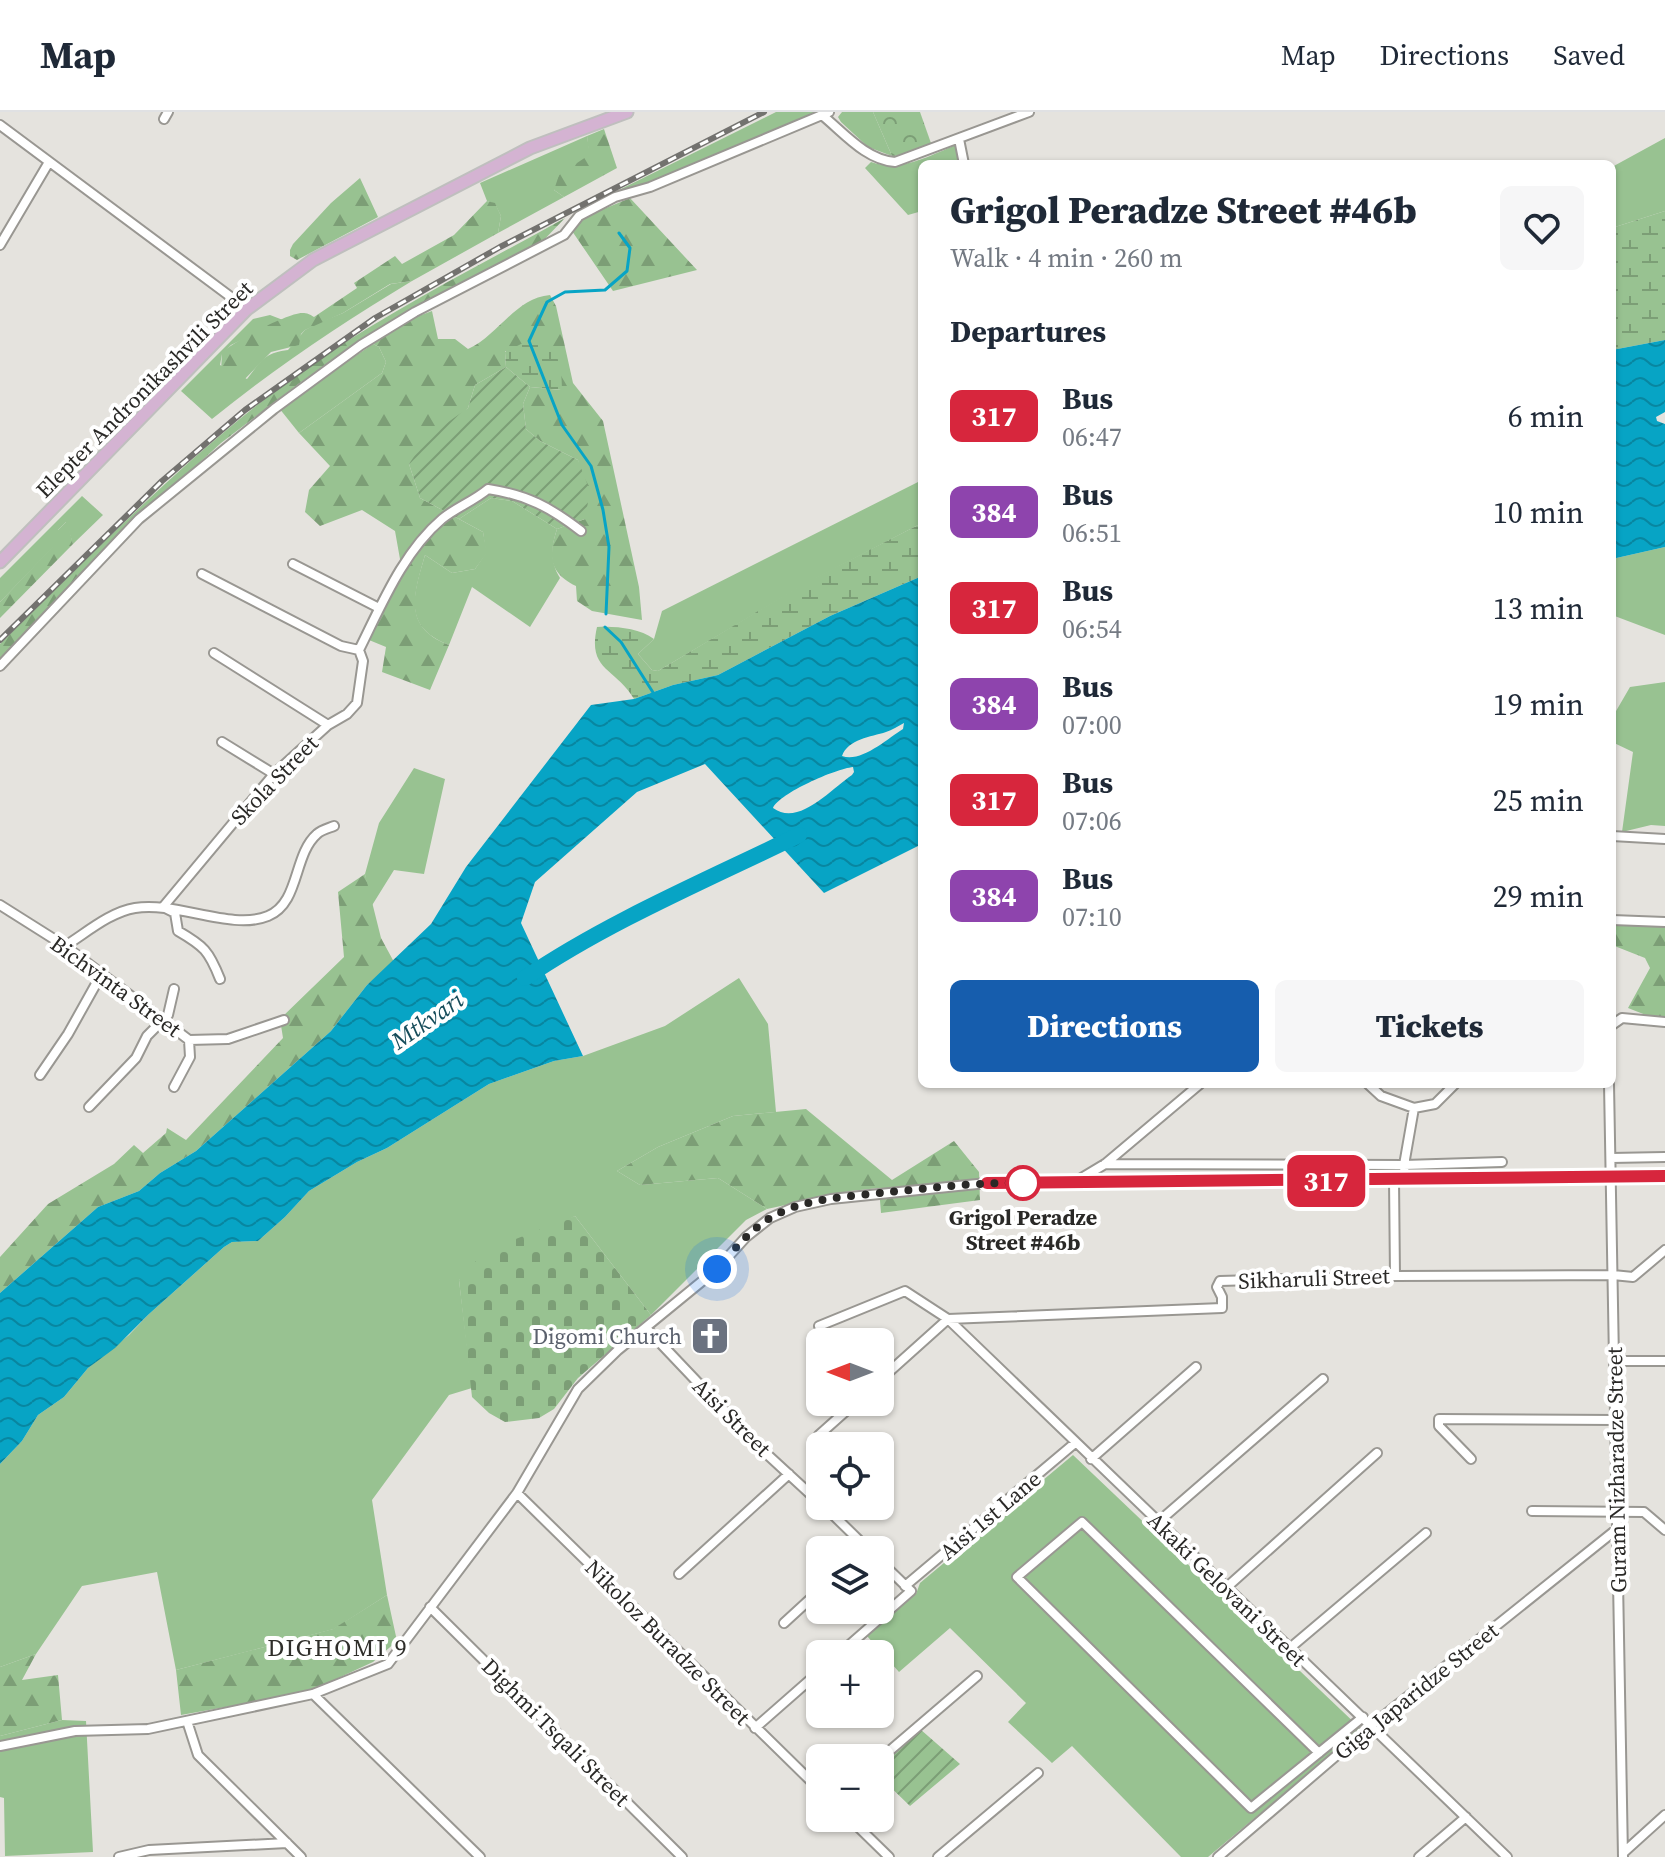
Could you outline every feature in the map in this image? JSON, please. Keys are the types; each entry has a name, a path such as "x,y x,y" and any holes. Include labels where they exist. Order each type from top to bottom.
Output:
{"main road":[{"name":"Elepter Andronikashvili Street","path":"0,562 247,309 313,260 530,148 627,112"}],"street":[{"path":"0,666 139,519 274,409 361,345 415,312 564,235 579,216 593,207 650,187 826,114 870,154 884,161 906,160 1029,112"},
{"path":"0,125 247,309"},
{"path":"959,139 963,160"},
{"path":"0,245 49,162"},
{"name":"Skola Street","path":"163,907 274,774 357,703 363,661 359,650 379,608 426,534 444,517 488,489 525,496 558,513 581,531"},
{"path":"293,564 379,608"},
{"path":"202,574 341,646 359,650"},
{"path":"214,653 328,725"},
{"path":"222,742 274,774"},
{"path":"65,946 108,919 134,908 163,907 253,921 272,914 287,900 303,857 317,833 334,826"},
{"path":"1616,836 1665,839"},
{"name":"Bichvinta Street","path":"0,905 65,946 189,1040 190,1057 174,1087"},
{"path":"163,907 175,913 178,931 202,944 210,954 220,979"},
{"path":"1616,920 1665,922"},
{"path":"40,1075 68,1034 101,975"},
{"path":"89,1107 136,1058 147,1036 168,1015 174,989"},
{"path":"1616,1022 1622,1018 1665,1022"},
{"path":"189,1040 228,1039 284,1020"},
{"path":"1074,1183 1105,1164 1195,1088"},
{"path":"1372,1088 1381,1096 1414,1108 1435,1104 1451,1088"},
{"name":"Guram Nizharadze Street","path":"1609,1088 1623,1855"},
{"path":"1405,1180 1404,1165 1414,1108"},
{"path":"1611,1158 1665,1157"},
{"path":"1105,1164 1404,1165 1502,1162"},
{"path":"0,1746 75,1731 148,1729 187,1721 313,1694 388,1664 517,1493 578,1389 618,1350 717,1269 746,1237 770,1218 795,1207 831,1199 971,1184 1665,1176"},
{"path":"1394,1180 1395,1276"},
{"name":"Sikharuli Street","path":"948,1319 1222,1308 1222,1297 1217,1287 1220,1281 1395,1276 1633,1277 1665,1250"},
{"name":"Akaki Gelovani Street","path":"819,1326 905,1291 948,1319 1507,1857"},
{"path":"894,1367 948,1319"},
{"name":"Aisi Street","path":"647,1329 727,1414 806,1489"},
{"path":"1615,1361 1665,1361"},
{"path":"1091,1459 1196,1367"},
{"path":"1157,1523 1323,1379"},
{"path":"822,1432 840,1416"},
{"path":"1471,1459 1439,1426 1439,1419 1616,1420"},
{"name":"Aisi 1st Lane","path":"905,1586 1075,1443"},
{"path":"1227,1587 1377,1453"},
{"path":"679,1574 789,1474"},
{"name":"Nikoloz Buradze Street","path":"517,1493 806,1777"},
{"path":"1532,1511 1644,1512 1663,1523"},
{"name":"Aisi Street","path":"838,1520 854,1536"},
{"path":"1319,1753 1082,1522 1017,1577 1251,1808 1319,1753 1363,1717"},
{"name":"Giga Japaridze Street","path":"1218,1857 1371,1726 1617,1529"},
{"path":"1290,1648 1426,1533"},
{"path":"855,1640 911,1591 894,1575"},
{"path":"784,1623 806,1603"},
{"name":"Dighmi Tsqali Street","path":"430,1607 682,1857"},
{"path":"894,1747 977,1676"},
{"path":"755,1728 806,1683"},
{"path":"313,1694 480,1857"},
{"path":"187,1721 198,1755 301,1857"},
{"path":"938,1857 1038,1773"},
{"path":"1623,1855 1665,1815"},
{"path":"1419,1857 1466,1817"},
{"path":"863,1832 889,1857"},
{"path":"119,1857 149,1850 287,1843"}],"green space":[{"path":"776,112 819,112 655,181 615,192"},
{"path":"842,112 873,112 892,156 868,147 841,122 838,117"},
{"path":"873,112 920,112 932,146 892,156"},
{"path":"604,129 617,168 564,197 554,190 559,175 589,155 587,136"},
{"path":"587,136 590,155 554,190 564,197 498,233 501,216 495,204 487,201 480,183"},
{"path":"1665,138 1665,211 1616,227 1616,165"},
{"path":"961,143 964,160 918,160"},
{"path":"918,160 918,212 908,215 865,168 871,162 905,164"},
{"path":"360,178 378,217 297,260 290,256 293,244 331,203"},
{"path":"630,198 697,270 613,291 572,231 580,219"},
{"path":"487,201 495,203 501,216 498,233 412,281 390,284 343,313 305,330 299,345 271,352 242,382 230,379 221,371 222,353 236,343 295,314 306,313 314,317 357,288 354,283 395,256 402,264 454,235"},
{"path":"1665,211 1665,340 1616,349 1616,227"},
{"path":"565,218 539,245 383,328 301,382 221,443 141,516 0,658 0,644 71,574 181,470 257,405 362,332"},
{"path":"412,281 309,347 212,419 181,391 253,319 270,315 283,320 231,345 222,354 220,365 247,379 264,359 273,353 288,350 305,330 343,313 391,284"},
{"path":"550,295 556,306 573,383 603,421 639,587 642,620 592,611 577,601 576,586 556,569 552,547 557,529 585,519 578,460 540,441 526,429 523,404 530,387 561,390 505,351 506,367 475,385 468,408 409,464 420,498 483,532 487,553 475,569 452,573 425,555 415,608 424,629 449,645 430,690 382,672 386,647 369,640 381,612 403,576 395,531 362,510 320,526 305,512 309,490 330,466 299,433 382,373 386,362 379,347 373,344 416,317 432,311 438,339 455,339 468,349 489,336 527,303"},
{"path":"545,338 559,362 562,390 530,387 506,367 505,352"},
{"path":"373,344 379,347 386,362 382,373 299,433 279,408"},
{"path":"506,367 530,387 523,404 526,429 540,441 578,460 590,491 585,519 557,529 512,501 491,498 459,519 420,498 409,464 427,437 468,408 475,385"},
{"path":"918,482 918,525 805,584 658,671 652,670 638,654 654,639 662,611"},
{"path":"82,496 103,515 73,544 66,522 58,530 58,542 0,602 0,578"},
{"path":"491,498 512,501 557,529 552,554 560,578 530,627 472,587 449,645 434,638 417,619 415,595 425,555 452,573 475,569 486,553 483,532 459,519"},
{"path":"67,521 73,544 0,618 0,602 57,542 58,530"},
{"path":"918,525 918,578 830,616 718,675 673,685 634,699 599,661 595,641 597,627 627,628 654,639 638,654 652,670 658,671 805,583"},
{"path":"1665,547 1665,635 1616,617 1616,558"},
{"path":"1665,682 1665,826 1651,825 1622,832 1633,752 1616,744 1616,711 1630,687"},
{"path":"414,768 445,779 424,874 394,870 371,907 365,874 379,823"},
{"path":"365,874 381,938 394,962 367,985 331,1031 196,1151 160,1173 139,1191 98,1207 0,1293 0,1257 48,1204 114,1164 134,1145 143,1153 166,1133 167,1128 186,1140 283,1038 280,1019 344,957 338,892"},
{"path":"1629,921 1665,926 1665,1016 1651,1017 1628,1008 1650,968 1645,958 1616,947 1616,923"},
{"path":"739,978 768,1024 776,1112 733,1116 658,1147 617,1171 640,1185 718,1178 767,1209 746,1220 651,1315 575,1216 459,1280 472,1388 449,1395 372,1500 387,1595 334,1629 176,1670 157,1572 82,1586 36,1654 0,1667 0,1464 22,1441 38,1415 64,1397 88,1368 129,1335 224,1247 232,1242 258,1241 309,1191 357,1162 387,1148 489,1084 554,1061 583,1056 665,1026"},
{"path":"806,1109 892,1180 954,1141 979,1172 980,1200 881,1213 879,1188 767,1209 718,1178 640,1185 617,1171 658,1147 733,1116"},
{"path":"575,1216 651,1315 578,1378 554,1409 539,1418 505,1422 489,1413 472,1397 459,1280 485,1251"},
{"path":"1073,1455 1361,1729 1208,1857 1181,1857 1072,1746 1052,1763 1008,1722 1026,1703 950,1628 899,1672 894,1666 894,1640 871,1640 867,1636 881,1624 894,1624 894,1613 916,1594 920,1583"},
{"path":"387,1595 397,1641 373,1662 308,1692 181,1715 176,1670 333,1629"},
{"path":"36,1654 22,1680 58,1675 62,1720 0,1736 0,1667"},
{"path":"62,1720 86,1721 93,1852 5,1856 4,1798 0,1797 0,1736"},
{"path":"920,1729 960,1764 910,1806 894,1791 894,1752"}],"water":[{"path":"1665,340 1665,412 1656,417 1657,421 1665,424 1665,547 1616,558 1616,349"},
{"path":"918,578 918,846 824,893 705,764 637,792 535,882 521,923 583,1056 554,1061 489,1084 387,1148 309,1191 258,1241 232,1242 224,1247 115,1348 88,1368 64,1397 38,1415 22,1441 0,1464 0,1293 98,1207 139,1191 160,1173 196,1151 331,1031 367,985 431,924 466,867 591,705 634,699 673,685 718,675 830,616","holes":["904,723 903,729 874,749 857,756 842,756 855,742","853,767 854,772 804,810 783,813 773,808 786,796 809,783"]}],"waterway":[{"path":"606,614 609,547 591,466 562,425 529,341 547,302 565,292 605,290 627,271 630,248 619,233"},
{"path":"605,627 621,642 654,694"},
{"name":"Mtkvari","path":"525,978 624,920 799,835"}],"railway":[{"path":"0,640 162,481 245,410 375,318 500,247 764,112"}],"bus line":[{"name":"317","path":"987,1183 1665,1176"}],"place":[{"name":"Grigol Peradze Street #46b","path":"1023,1183"},
{"name":"Digomi Church","path":"710,1336"}],"district":[{"name":"DIGHOMI 9","path":"338,1647"}],"route":[{"path":"717,1269 746,1237 770,1218 795,1207 831,1199 971,1184 1023,1183"}]}
